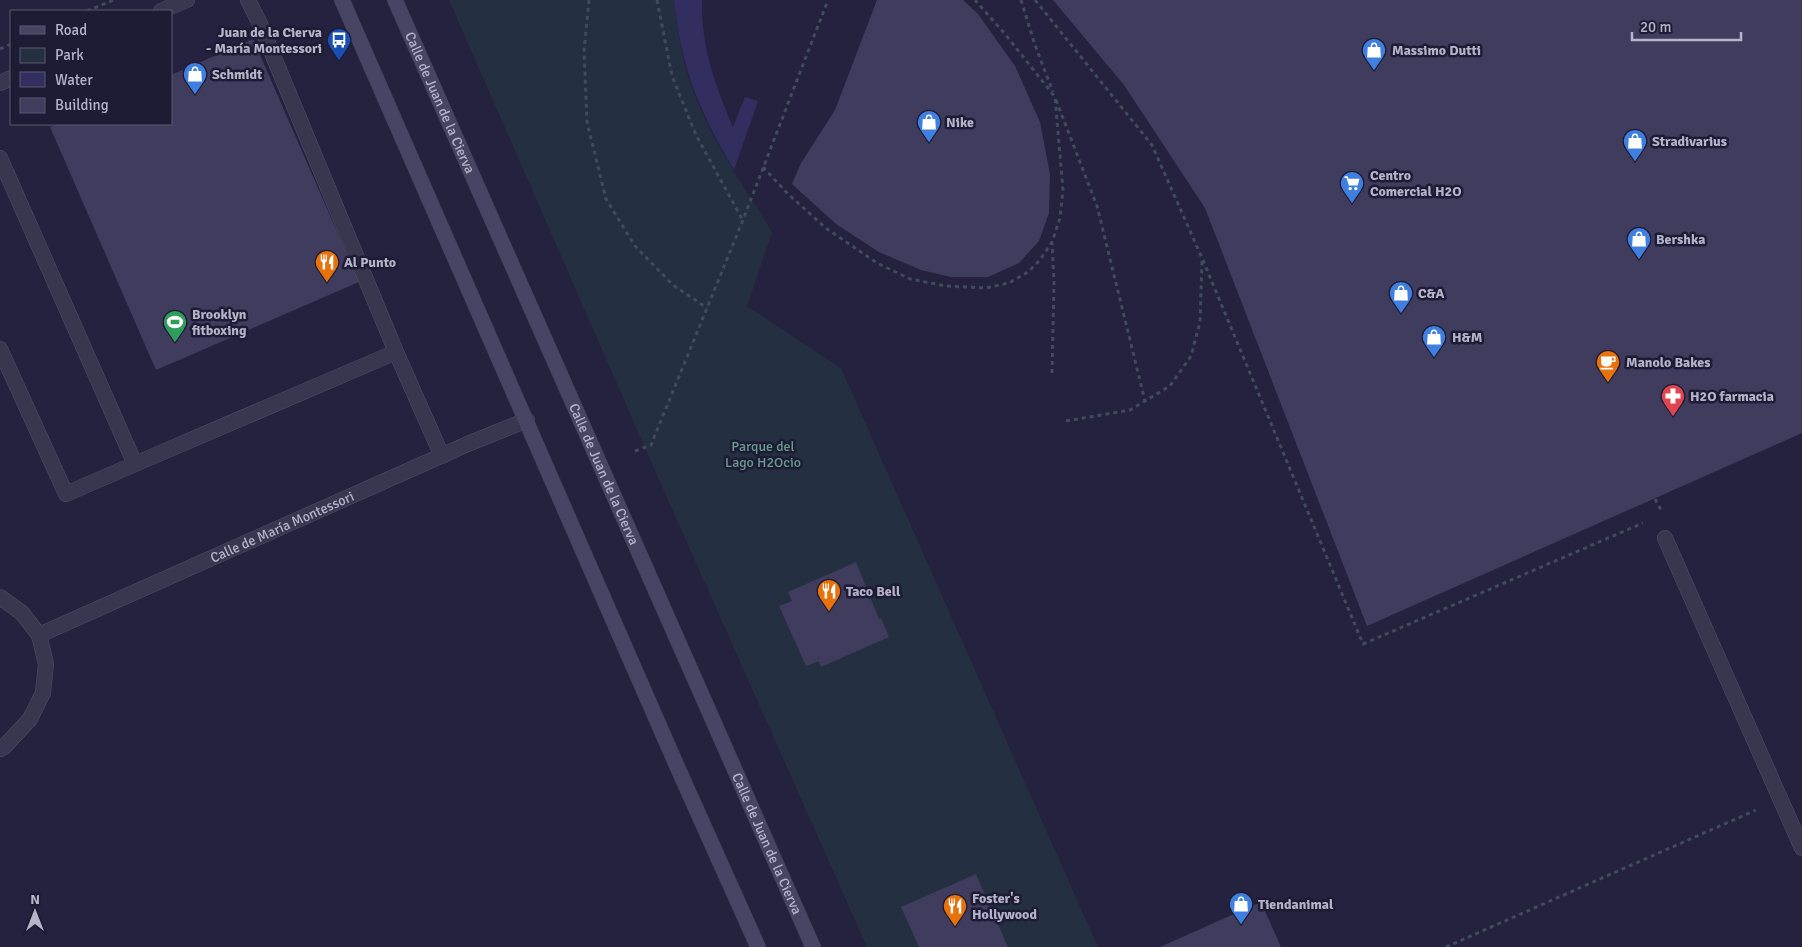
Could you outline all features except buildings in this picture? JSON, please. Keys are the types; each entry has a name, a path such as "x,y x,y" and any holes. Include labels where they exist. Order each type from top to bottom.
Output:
{"street":[{"path":"163,10 187,0"},
{"path":"248,0 264,33 396,352 442,456"},
{"path":"342,0 758,947"},
{"name":"Calle de Juan de la Cierva","path":"395,0 813,947"},
{"path":"0,158 136,464"},
{"path":"0,349 66,494 396,352"},
{"name":"Calle de María Montessori","path":"39,634 527,420"},
{"path":"1665,538 1802,848"},
{"path":"0,597 22,613 39,634 46,664 42,693 30,719 0,749"}],"path":[{"path":"89,10 114,0"},
{"path":"589,0 584,51 587,122 606,199 635,246 673,285 707,308"},
{"path":"657,0 672,76 696,135 743,220"},
{"path":"635,451 651,445 743,220 828,0"},
{"path":"763,167 788,194 827,229 877,264 910,279 946,286 986,288 1009,283 1028,272 1040,260 1052,242 1060,218 1063,190 1055,97 1005,34 975,0"},
{"path":"1021,0 1035,45 1098,206 1145,401"},
{"path":"1034,0 1152,145 1202,258 1363,644 1647,521"},
{"path":"1052,242 1054,282 1052,374"},
{"path":"1066,421 1130,410 1170,386 1191,356 1200,322 1202,258"},
{"path":"1655,499 1663,514 1656,517"},
{"path":"1446,947 1781,799"}],"green space":[{"name":"Parque del Lago H2Ocio","path":"449,0 674,0 683,56 695,96 725,156 772,232 747,306 841,368 1098,947 867,947 645,448"}],"water":[{"path":"674,0 702,0 704,34 710,65 733,127 745,97 758,101 734,170 701,108 681,47"}],"place":[{"name":"Juan de la Cierva - María Montessori","path":"339,61"},
{"name":"Massimo Dutti","path":"1374,71"},
{"name":"Schmidt","path":"195,95"},
{"name":"Nike","path":"929,143"},
{"name":"Stradivarius","path":"1635,162"},
{"name":"Centro Comercial H2O","path":"1352,204"},
{"name":"Bershka","path":"1639,260"},
{"name":"Al Punto","path":"327,283"},
{"name":"C&A","path":"1401,314"},
{"name":"Brooklyn fitboxing","path":"175,343"},
{"name":"H&M","path":"1434,358"},
{"name":"Manolo Bakes","path":"1608,383"},
{"name":"H2O farmacia","path":"1673,417"},
{"name":"Taco Bell","path":"829,612"},
{"name":"Tiendanimal","path":"1241,925"},
{"name":"Foster's Hollywood","path":"955,927"}]}
